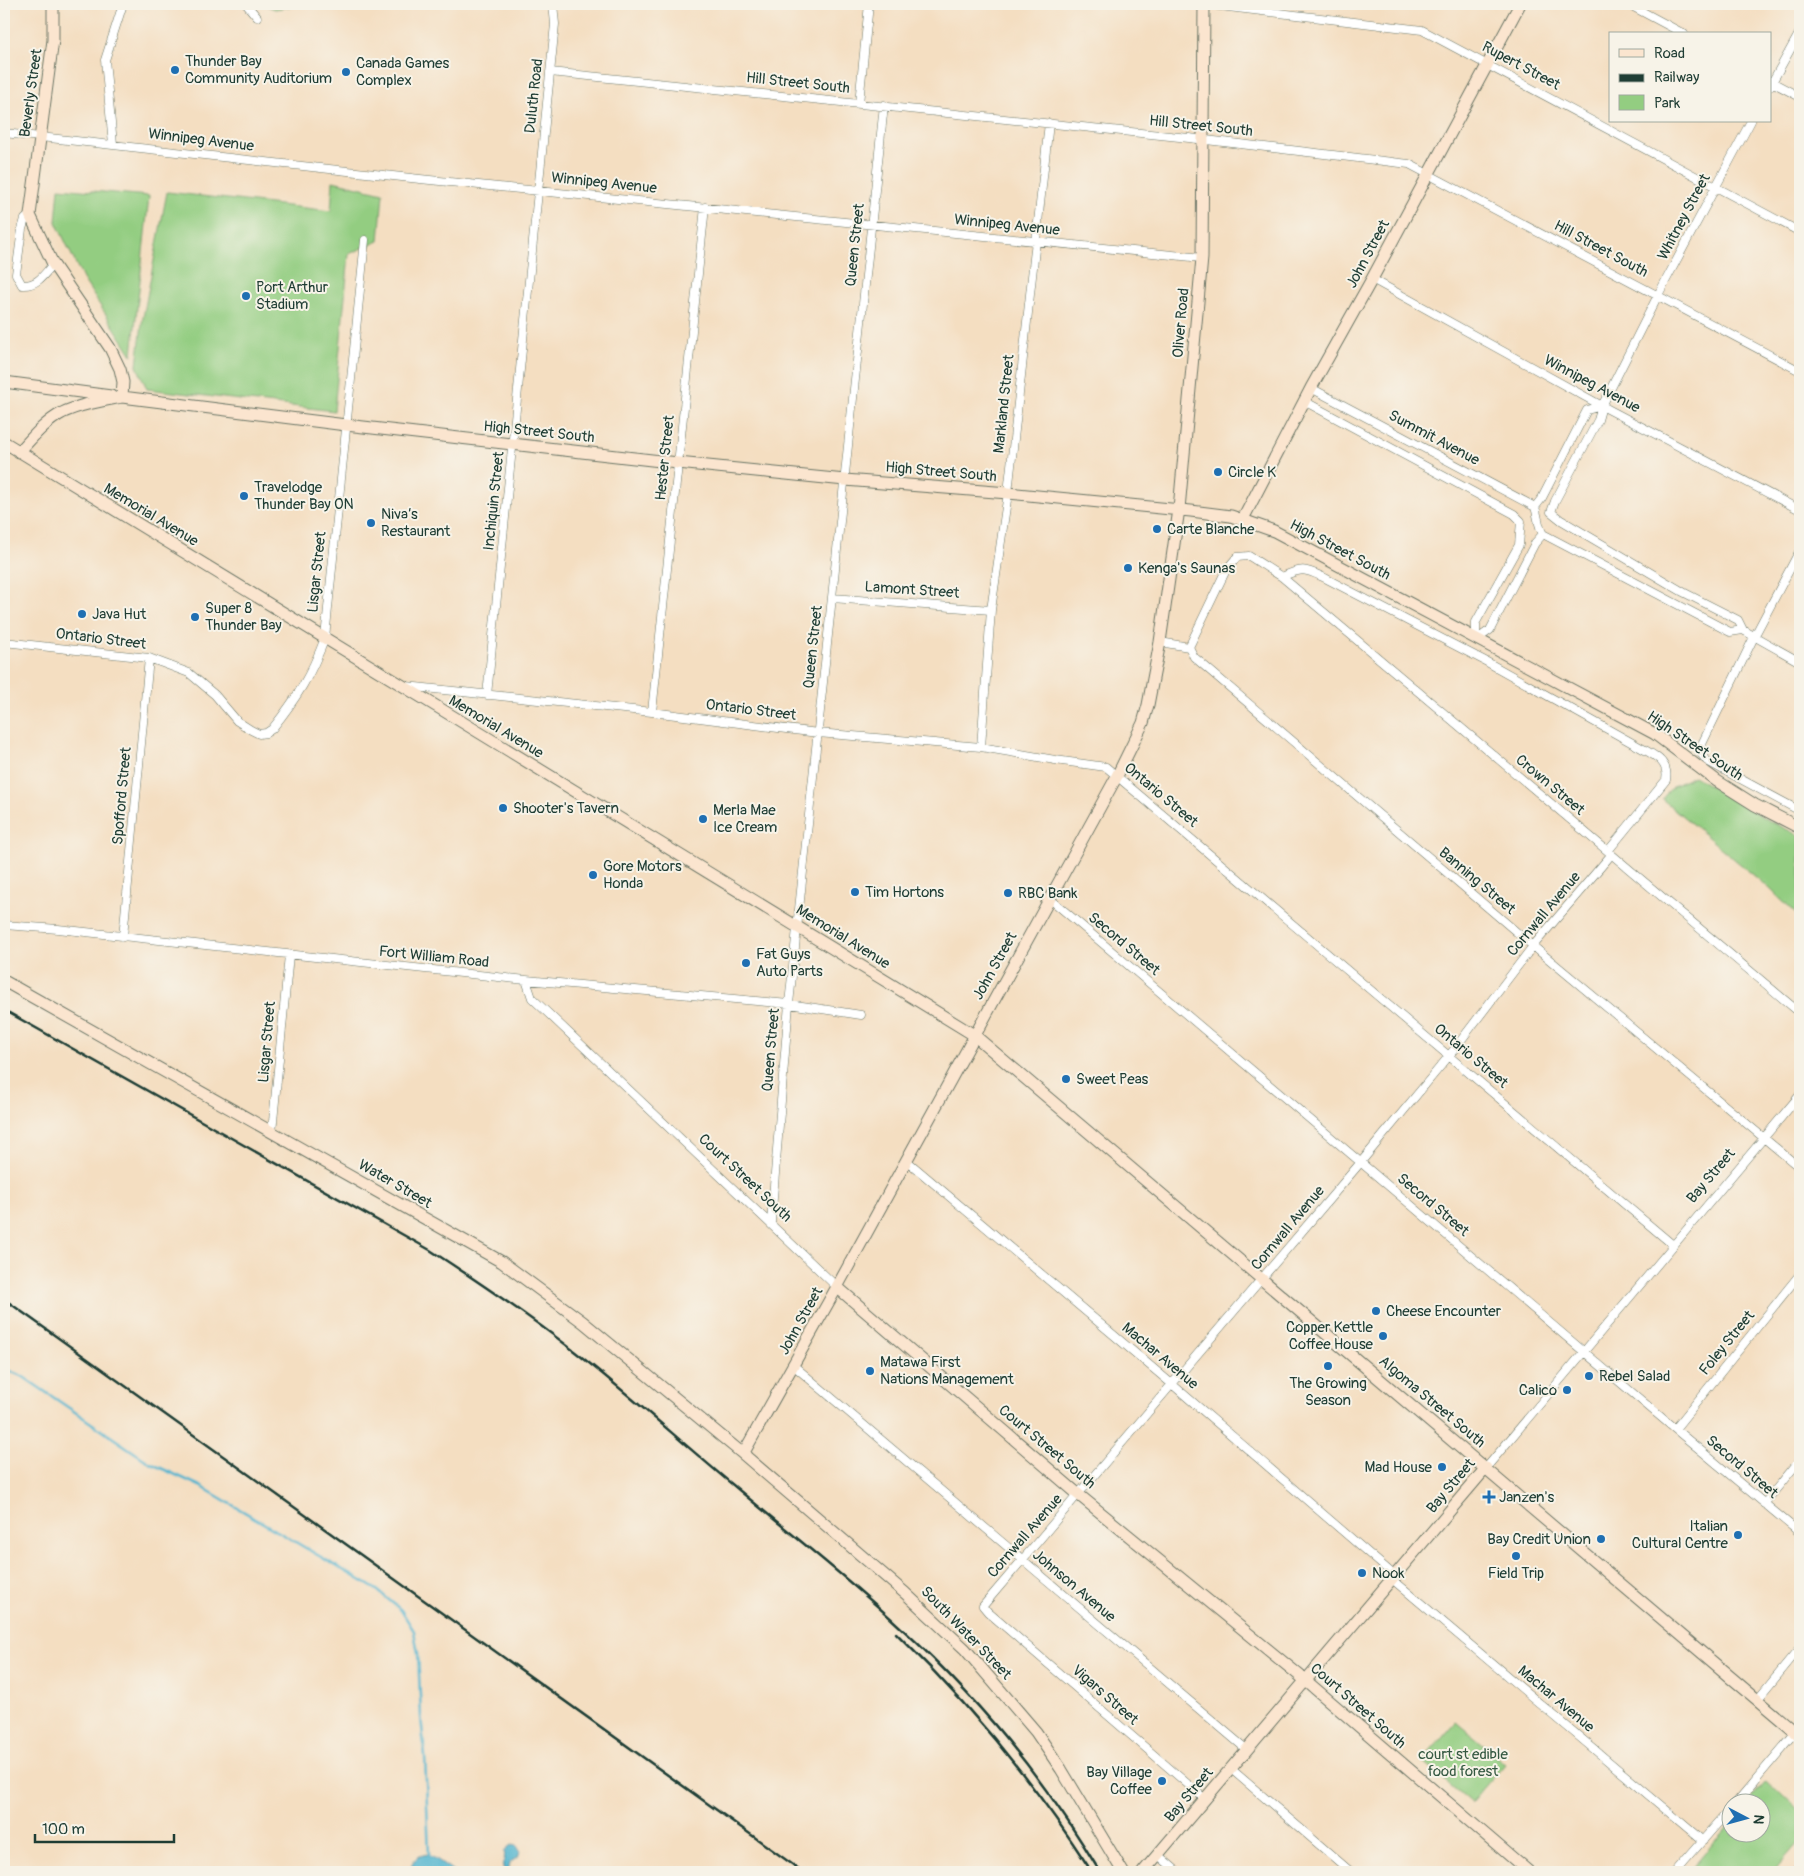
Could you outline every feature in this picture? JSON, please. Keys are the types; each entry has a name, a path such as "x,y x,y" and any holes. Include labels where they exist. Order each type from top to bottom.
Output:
{"main road":[{"name":"Beverly Street","path":"30,215 53,40 53,4"},
{"name":"Oliver Road","path":"1160,642 1179,509 1202,258 1204,4"},
{"name":"John Street","path":"1243,519 1304,401 1372,280 1520,4"},
{"path":"4,382 122,397 123,382 120,369 110,348 53,264 30,215"},
{"name":"High Street South","path":"19,452 37,432 61,414 90,403 122,397 678,463 845,480 1179,509 1231,516 1274,531 1655,734 1717,781 1755,805 1800,828"},
{"name":"Memorial Avenue","path":"4,442 974,1035"},
{"name":"John Street","path":"743,1454 837,1287 1117,776 1143,723 1160,642"},
{"name":"Water Street","path":"4,982 502,1262 584,1322 743,1454"},
{"name":"Algoma Street South","path":"974,1035 1263,1278 1798,1734"},
{"name":"Court Street South","path":"837,1287 1079,1495 1305,1680 1525,1871"},
{"name":"South Water Street","path":"743,1454 905,1593 965,1649 1036,1732 1061,1769 1123,1872"},
{"name":"Bay Street","path":"1142,1872 1486,1468"}],"street":[{"path":"113,144 104,60 122,4"},
{"path":"246,4 258,17"},
{"name":"Duluth Road","path":"538,190 555,24 553,4"},
{"path":"859,103 869,4"},
{"name":"Rupert Street","path":"1204,4 1422,30 1800,232"},
{"path":"1628,4 1680,32"},
{"path":"1772,81 1800,32"},
{"name":"Hill Street South","path":"550,72 884,105 1409,164 1800,371"},
{"path":"1772,83 1800,96"},
{"name":"Queen Street","path":"771,1222 789,1004 884,105"},
{"name":"Whitney Street","path":"1683,592 1561,520 1551,512 1658,295 1750,122"},
{"name":"Markland Street","path":"981,747 991,610 1008,493 1049,123"},
{"name":"Winnipeg Avenue","path":"4,133 420,179 1202,258"},
{"name":"Inchiquin Street","path":"488,695 538,190"},
{"name":"Hester Street","path":"652,712 704,207"},
{"name":"Beverly Street","path":"30,215 25,219 22,229 16,274 19,282 22,285 32,284 41,278 53,264"},
{"name":"Lisgar Street","path":"259,734 266,733 272,729 291,706 311,672 325,638 365,240"},
{"name":"Winnipeg Avenue","path":"1372,280 1602,406 1800,510"},
{"name":"Summit Avenue","path":"1311,388 1535,507"},
{"name":"Summit Avenue","path":"1304,401 1514,514 1521,521 1518,545 1476,622 1476,640"},
{"path":"1602,406 1587,410 1542,498 1535,507 1543,534 1730,632 1743,630"},
{"path":"1476,640 1490,630 1535,543 1543,534"},
{"path":"1800,550 1754,637 1701,746 1700,752 1702,756 1714,765 1800,811"},
{"path":"1160,642 1189,647 1226,570 1237,557 1249,556 1282,577"},
{"name":"Cornwall Avenue","path":"988,1612 983,1606 1173,1385 1449,1056 1533,946 1666,780 1667,772 1661,761 1645,750 1487,662 1325,578 1305,570 1297,570 1282,577"},
{"name":"Crown Street","path":"1282,577 1800,1012"},
{"path":"1677,604 1683,592 1738,620 1743,630 1800,662"},
{"name":"Lamont Street","path":"832,598 991,610"},
{"name":"Ontario Street","path":"4,642 149,658 190,673 215,695 237,721 259,734"},
{"name":"Banning Street","path":"1189,647 1194,657 1218,678 1533,946 1800,1168"},
{"name":"Spofford Street","path":"123,937 149,658"},
{"name":"Ontario Street","path":"399,685 818,732 981,747 1106,767 1673,1245"},
{"name":"Secord Street","path":"1049,898 1800,1533"},
{"name":"Fort William Road","path":"4,925 58,929 526,980 789,1004 861,1015"},
{"name":"Lisgar Street","path":"272,1132 289,955"},
{"name":"Court Street South","path":"526,980 532,998 771,1222 837,1287"},
{"name":"Bay Street","path":"1486,1468 1800,1095"},
{"name":"Machar Avenue","path":"906,1160 1173,1385 1393,1577 1702,1841"},
{"name":"Foley Street","path":"1675,1429 1800,1274"},
{"name":"Johnson Avenue","path":"793,1365 1246,1749"},
{"path":"1764,1504 1800,1460"},
{"name":"Vigars Street","path":"988,1612 1205,1799"},
{"path":"1758,1699 1800,1648"},
{"path":"1743,1794 1798,1734"},
{"path":"1230,1768 1350,1872"},
{"path":"1675,1872 1722,1818"},
{"path":"1158,1855 1178,1872"},
{"path":"1794,1872 1800,1866"}],"green space":[{"path":"262,4 309,4 275,9"},
{"name":"Port Arthur Stadium","path":"333,181 383,193 379,241 349,254 334,411 147,389 137,366 142,323 167,192 331,211"},
{"path":"59,188 149,196 132,355 83,279 56,222"},
{"path":"1694,776 1766,819 1800,836 1800,918 1769,888 1662,799 1673,786"},
{"name":"court st edible food forest","path":"1456,1722 1505,1763 1471,1803 1422,1761"},
{"path":"1767,1781 1800,1812 1800,1842 1774,1872 1689,1872 1722,1833 1722,1844 1772,1844 1772,1794 1756,1794"}],"water":[{"path":"511,1845 517,1846 520,1851 519,1856 510,1863 508,1872 503,1872 505,1850"},
{"path":"429,1854 455,1872 409,1872 416,1859"}],"waterway":[{"path":"4,1369 22,1376 150,1463 202,1487 377,1590 401,1610 414,1631 418,1653 429,1854"}],"railway":[{"path":"4,1010 430,1250 503,1299 574,1351 858,1589 928,1653 983,1711 1033,1773 1057,1805 1100,1872"},
{"path":"4,1299 803,1872"},
{"path":"896,1633 949,1687 999,1744 1067,1834 1088,1866"}],"place":[{"name":"Thunder Bay Community Auditorium","path":"175,70"},
{"name":"Canada Games Complex","path":"346,72"},
{"name":"Port Arthur Stadium","path":"246,296"},
{"name":"Circle K","path":"1218,472"},
{"name":"Travelodge Thunder Bay ON","path":"244,496"},
{"name":"Niva’s Restaurant","path":"371,523"},
{"name":"Carte Blanche","path":"1157,529"},
{"name":"Kenga's Saunas","path":"1128,568"},
{"name":"Java Hut","path":"82,614"},
{"name":"Super 8 Thunder Bay","path":"195,617"},
{"name":"Shooter's Tavern","path":"503,808"},
{"name":"Merla Mae Ice Cream","path":"703,819"},
{"name":"Gore Motors Honda","path":"593,875"},
{"name":"Tim Hortons","path":"855,892"},
{"name":"RBC Bank","path":"1008,893"},
{"name":"Fat Guys Auto Parts","path":"746,963"},
{"name":"Sweet Peas","path":"1066,1079"},
{"name":"Cheese Encounter","path":"1376,1311"},
{"name":"Copper Kettle Coffee House","path":"1383,1336"},
{"name":"The Growing Season","path":"1328,1366"},
{"name":"Matawa First Nations Management","path":"870,1371"},
{"name":"Rebel Salad","path":"1589,1376"},
{"name":"Calico","path":"1567,1390"},
{"name":"Mad House","path":"1442,1467"},
{"name":"Janzen's","path":"1489,1497"},
{"name":"Italian Cultural Centre","path":"1738,1535"},
{"name":"Bay Credit Union","path":"1601,1539"},
{"name":"Field Trip","path":"1516,1556"},
{"name":"Nook","path":"1362,1573"},
{"name":"Bay Village Coffee","path":"1162,1781"}]}
